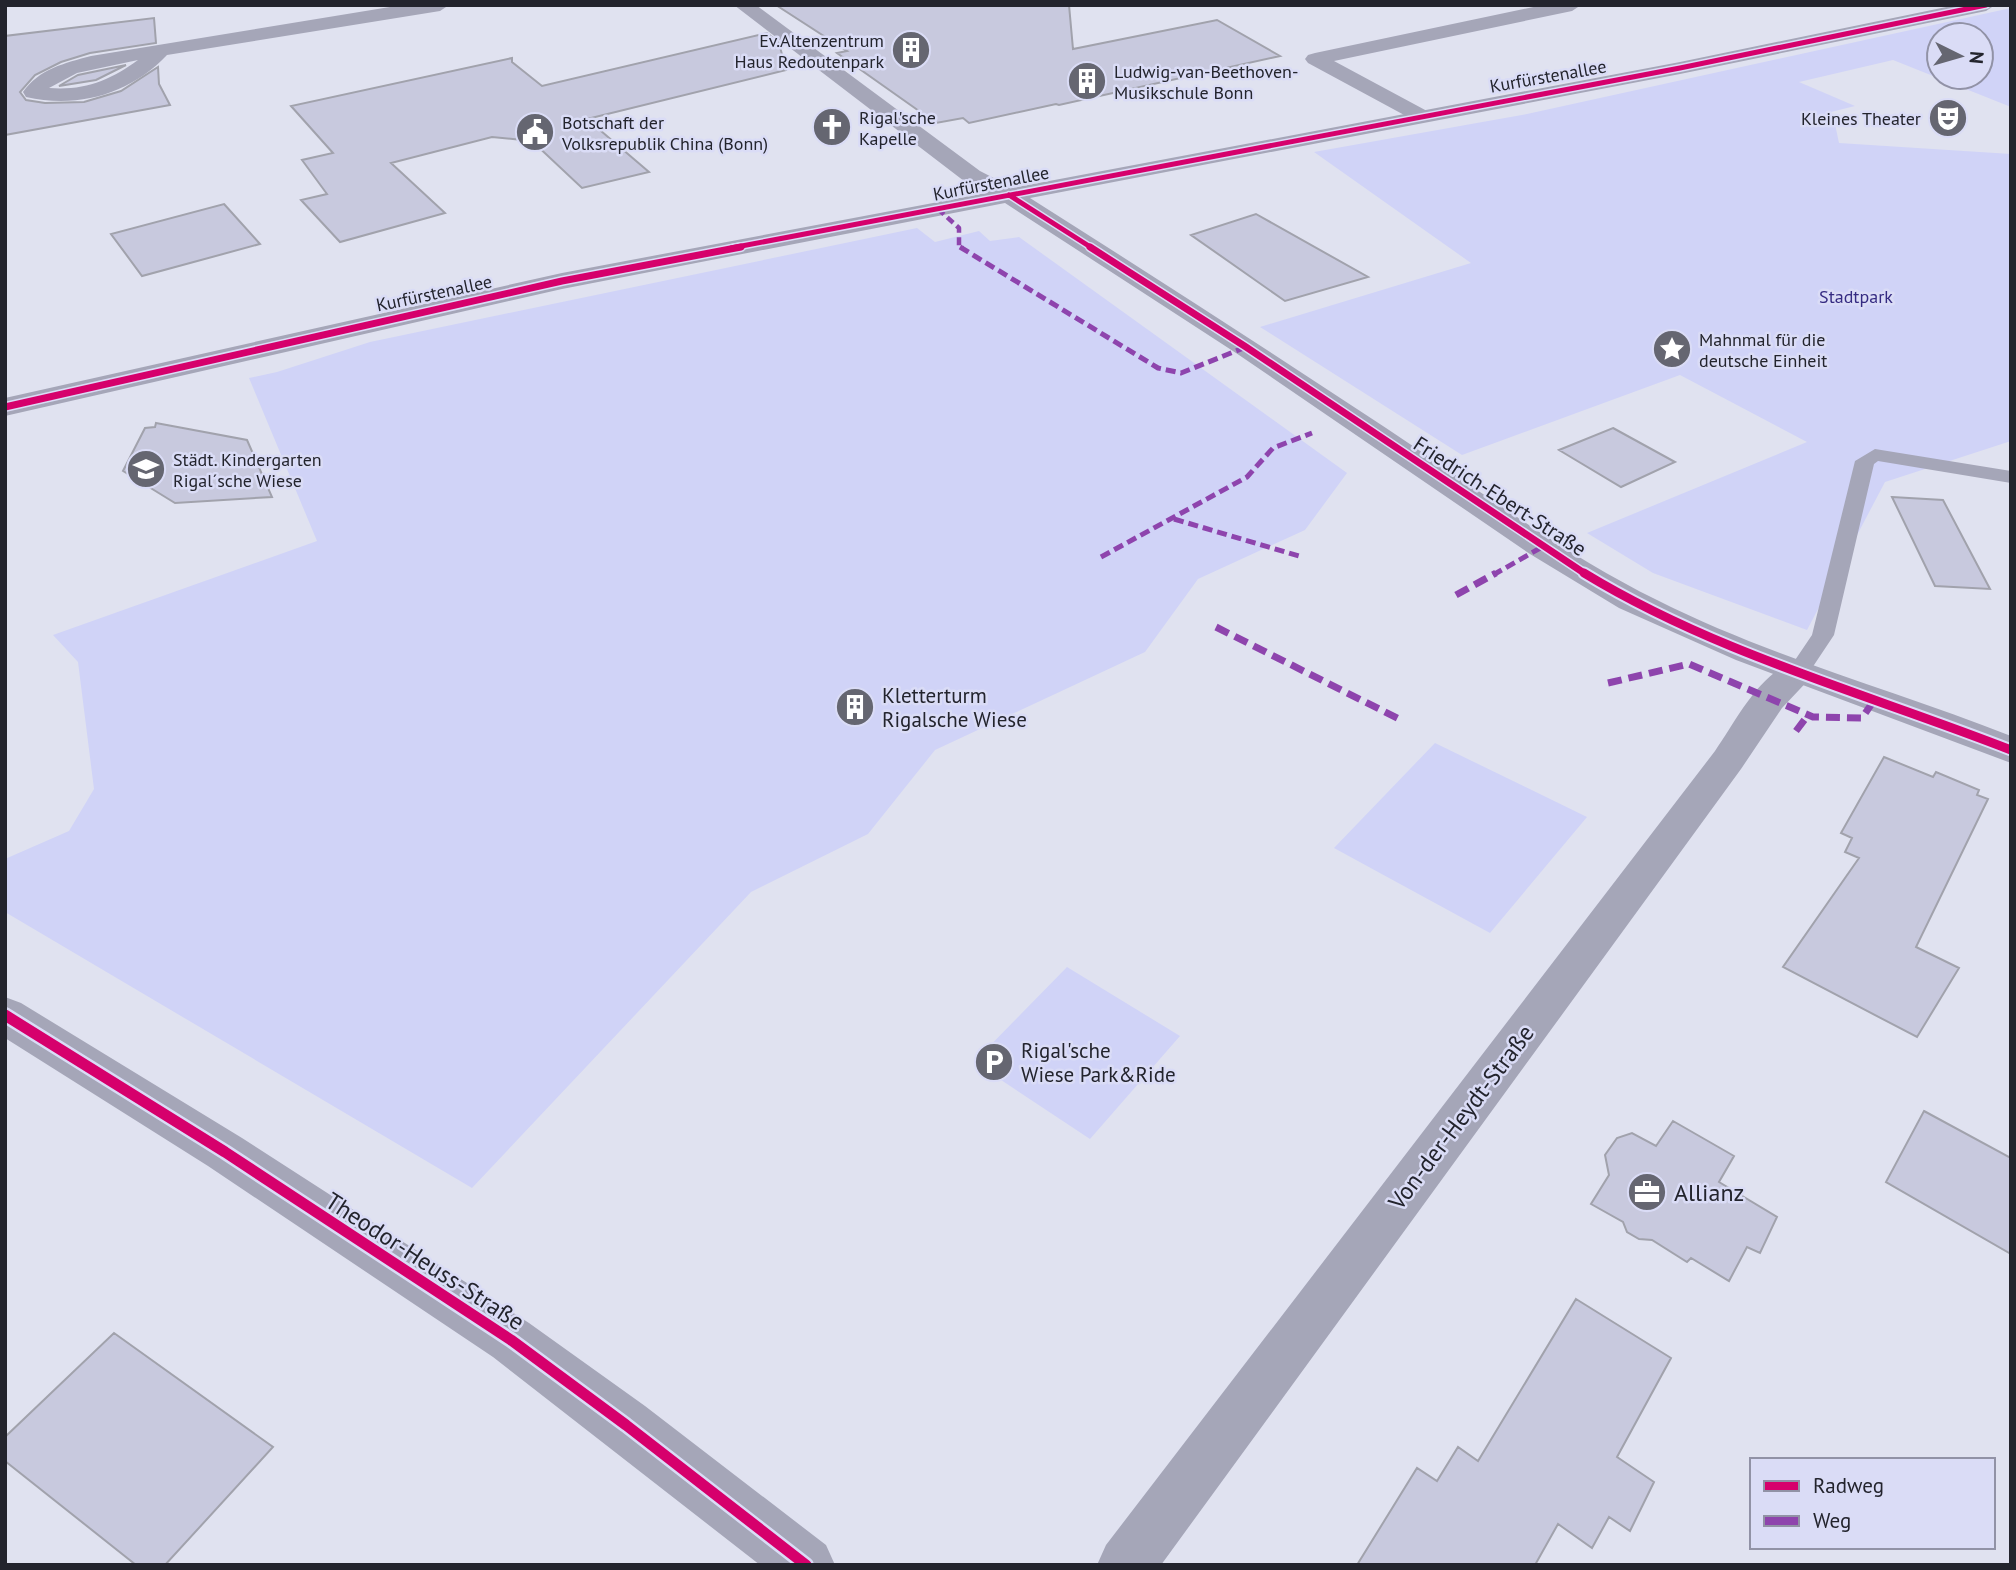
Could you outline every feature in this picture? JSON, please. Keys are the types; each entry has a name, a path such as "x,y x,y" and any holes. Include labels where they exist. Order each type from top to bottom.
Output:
{"street":[{"path":"159,52 124,80 92,92 57,98 34,92 42,82 76,65 440,5"},
{"name":"Friedrich-Ebert-Straße","path":"743,5 972,176 1009,195 1246,347 1542,547 1660,615 1798,672 2011,750"},
{"path":"1419,116 1315,59 1572,5"},
{"name":"Kurfürstenallee","path":"5,407 562,281 1694,65 1986,5"},
{"name":"Von-der-Heydt-Straße","path":"1126,1565 1728,760 1769,700 1798,672"},
{"name":"Theodor-Heuss-Straße","path":"5,1015 192,1131 512,1340 806,1565"}],"lane":[{"path":"1798,672 1824,635 1865,461 1875,455 2011,477"}],"green space":[{"name":"Stadtpark","path":"2011,8 2011,107 1971,91 1995,91 1995,21 1952,21"},
{"name":"Stadtpark","path":"1925,27 1925,73 1893,60 1799,82 1855,106 1827,113 1835,124 1839,143 2011,154 2011,441 1885,482 1807,630 1653,573 1587,533 1807,442 1680,375 1462,455 1260,327 1471,263 1314,152 1527,114"},
{"path":"917,228 935,242 979,231 990,241 1019,237 1347,473 1305,530 1198,579 1145,652 935,750 868,834 751,892 472,1188 5,912 5,859 69,831 94,789 78,662 53,635 317,541 249,378 277,372 370,342"},
{"path":"1435,743 1587,817 1490,933 1334,848"},
{"path":"1067,967 1180,1036 1090,1139 974,1062"}],"building":[{"path":"776,5 1069,5 1073,49 1217,20 1280,56 969,123 963,118 936,123 837,53 847,51"},
{"path":"154,18 156,43 90,53 61,62 35,75 20,92 26,100 45,103 84,102 121,91 158,67 159,84 170,105 5,135 5,36"},
{"path":"767,33 779,43 786,70 587,119 649,172 582,188 532,141 492,137 391,163 445,213 340,242 301,200 327,194 302,160 333,153 291,106 512,58 512,62 542,86"},
{"path":"126,65 96,80 59,86 78,75"},
{"path":"224,204 260,244 142,276 111,234"},
{"path":"1256,214 1368,277 1285,301 1191,235"},
{"path":"156,423 247,440 272,497 175,503 123,471 145,428 155,427"},
{"path":"1613,428 1675,462 1621,487 1559,450"},
{"path":"1892,497 1943,500 1990,589 1935,586"},
{"path":"1884,757 1933,777 1936,772 1979,790 1977,795 1988,799 1916,947 1959,968 1917,1037 1783,967 1859,858 1845,852 1852,838 1841,833"},
{"path":"1924,1111 2011,1158 2011,1254 1886,1182"},
{"path":"1673,1121 1734,1156 1719,1182 1777,1217 1760,1253 1747,1247 1729,1281 1691,1258 1687,1262 1652,1240 1639,1239 1627,1232 1623,1222 1591,1204 1609,1175 1605,1155 1617,1138 1632,1133 1656,1146"},
{"path":"1576,1299 1671,1358 1617,1457 1654,1482 1630,1531 1609,1517 1592,1548 1558,1524 1535,1565 1357,1565 1417,1468 1437,1481 1458,1447 1478,1461"},
{"path":"114,1333 273,1447 165,1565 136,1565 5,1461 5,1437"}],"marked path":[{"path":"938,209 959,228 959,246 1158,368 1181,373 1246,347"},
{"path":"1101,557 1247,477 1273,448 1312,433"},
{"path":"1174,519 1299,556"},
{"path":"1456,595 1542,547"},
{"path":"1216,627 1403,721"},
{"path":"1608,683 1689,664 1813,717 1862,718 1875,699"},
{"path":"1796,731 1808,715"}],"cycle path":[{"path":"5,407 562,281 1680,68 1986,5"},
{"path":"1009,195 1246,347 1542,547 1631,601 1748,652 2011,750"},
{"path":"5,1015 225,1152 511,1340 626,1425 806,1565"}],"place":[{"name":"Ev.Altenzentrum Haus Redoutenpark","path":"911,50"},
{"name":"Ludwig-van-Beethoven- Musikschule Bonn","path":"1087,81"},
{"name":"Kleines Theater","path":"1948,118"},
{"name":"Rigal'sche Kapelle","path":"832,127"},
{"name":"Botschaft der Volksrepublik China (Bonn)","path":"535,132"},
{"name":"Mahnmal für die deutsche Einheit","path":"1672,349"},
{"name":"Städt. Kindergarten Rigal´sche Wiese","path":"146,469"},
{"name":"Kletterturm Rigalsche Wiese","path":"855,707"},
{"name":"Rigal'sche Wiese Park&Ride","path":"994,1062"},
{"name":"Allianz","path":"1647,1192"}]}
